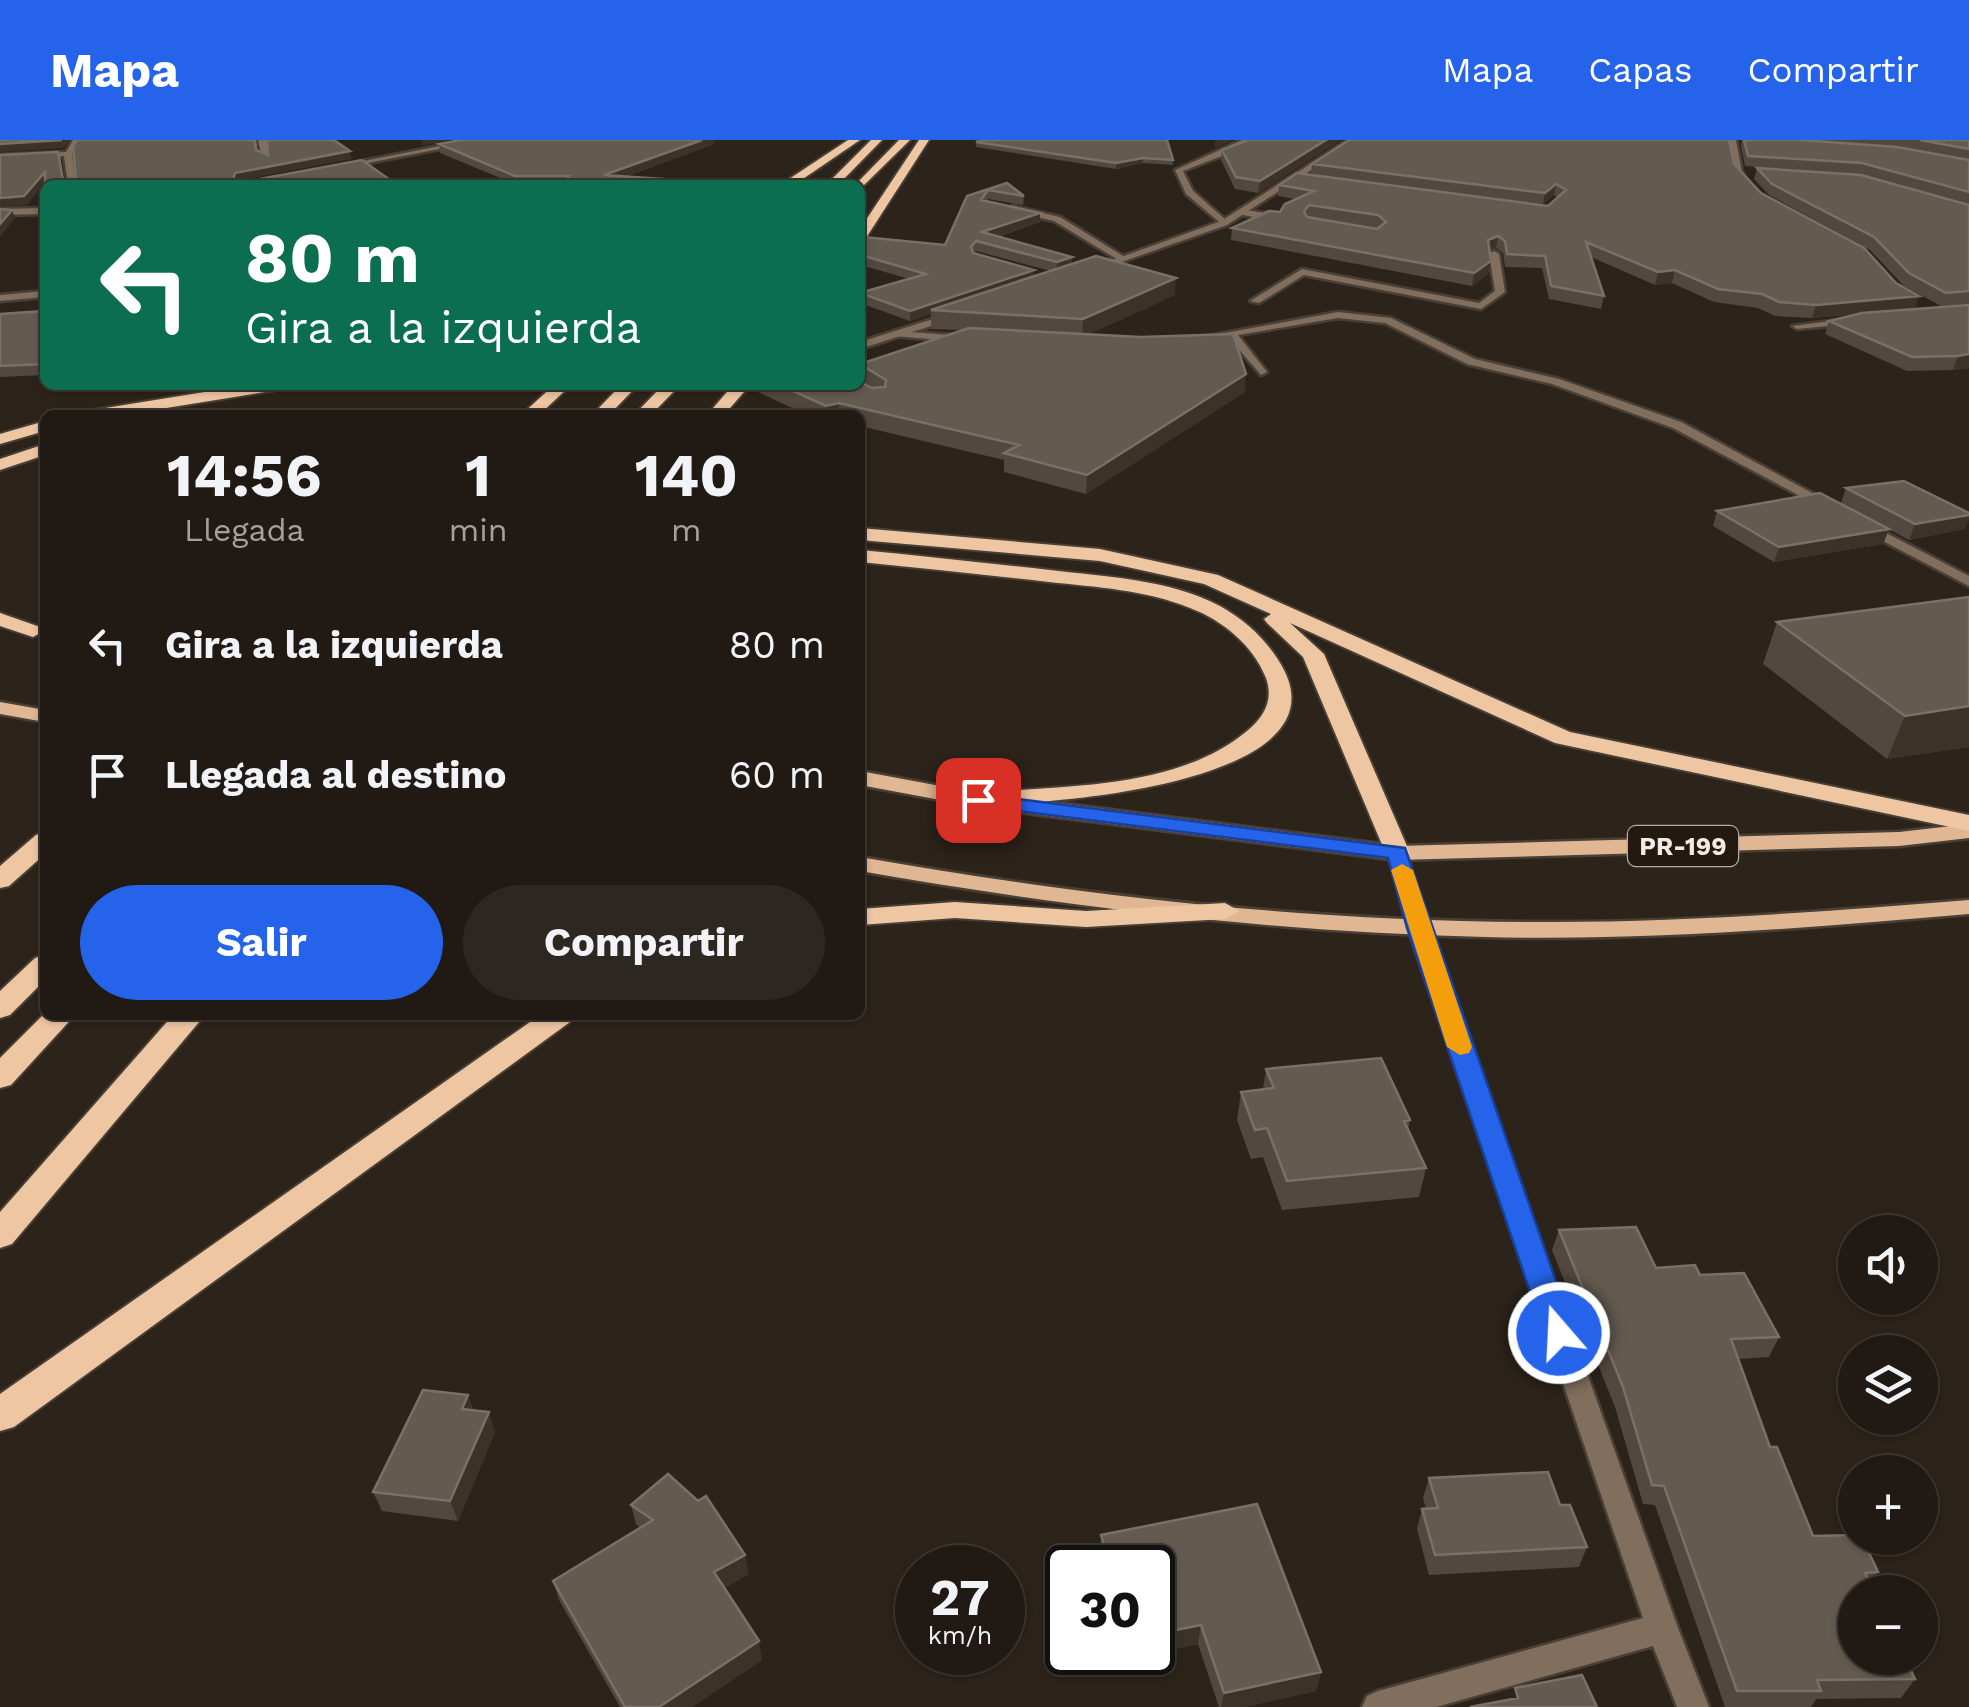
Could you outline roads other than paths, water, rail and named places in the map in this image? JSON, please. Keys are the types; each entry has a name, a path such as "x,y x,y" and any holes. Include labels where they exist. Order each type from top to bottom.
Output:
{"highway":[{"path":"794,180 855,140"},
{"path":"837,180 878,140"},
{"path":"865,181 905,140"},
{"path":"865,230 924,140"},
{"path":"124,410 247,390"},
{"path":"535,410 557,390"},
{"path":"605,410 625,390"},
{"path":"647,410 667,390"},
{"path":"720,410 738,390"},
{"path":"0,439 40,427"},
{"path":"0,465 40,451"},
{"path":"865,534 1100,555 1212,579 1563,738 1969,823"},
{"path":"865,557 1145,587 1201,605 1224,618 1270,660 1281,689 1276,716 1258,737 1217,763 1126,783 978,800"},
{"path":"1212,579 1274,619 1313,654 1397,853"},
{"path":"0,622 39,632"},
{"path":"0,880 40,844"},
{"path":"865,917 955,910 1086,919 1225,911"},
{"path":"0,1008 40,969"},
{"path":"0,1077 55,1020"},
{"path":"0,1235 186,1020"},
{"path":"0,1415 553,1020"}],"main road":[{"path":"0,708 40,715"},
{"name":"PR-199","path":"865,779 978,800 1397,853 1900,839 1969,830"},
{"path":"865,865 1049,895 1418,928 1617,928 1969,907"}],"street":[{"path":"71,180 68,154 77,140"},
{"path":"262,140 266,157"},
{"path":"325,170 482,140"},
{"path":"1224,222 1189,192 1180,170 1245,144 1246,140"},
{"path":"1076,274 1224,222 1353,140"},
{"path":"1732,140 1738,172 1756,192"},
{"path":"0,156 68,154"},
{"path":"1738,172 1754,172"},
{"path":"1293,178 1312,181"},
{"path":"1004,208 1057,219 1123,259"},
{"path":"0,212 40,212"},
{"path":"1240,212 1277,218"},
{"path":"1255,301 1302,272 1481,306 1500,292 1494,254"},
{"path":"0,298 40,294"},
{"path":"865,344 969,310"},
{"path":"1182,341 1338,315 1388,320 1471,362 1555,381 1677,425 1969,582"},
{"path":"1798,326 1868,320"},
{"path":"865,334 981,340"},
{"path":"1231,334 1260,372"},
{"path":"1397,853 1418,928 1693,1707"},
{"path":"1378,1707 1662,1628"}]}
